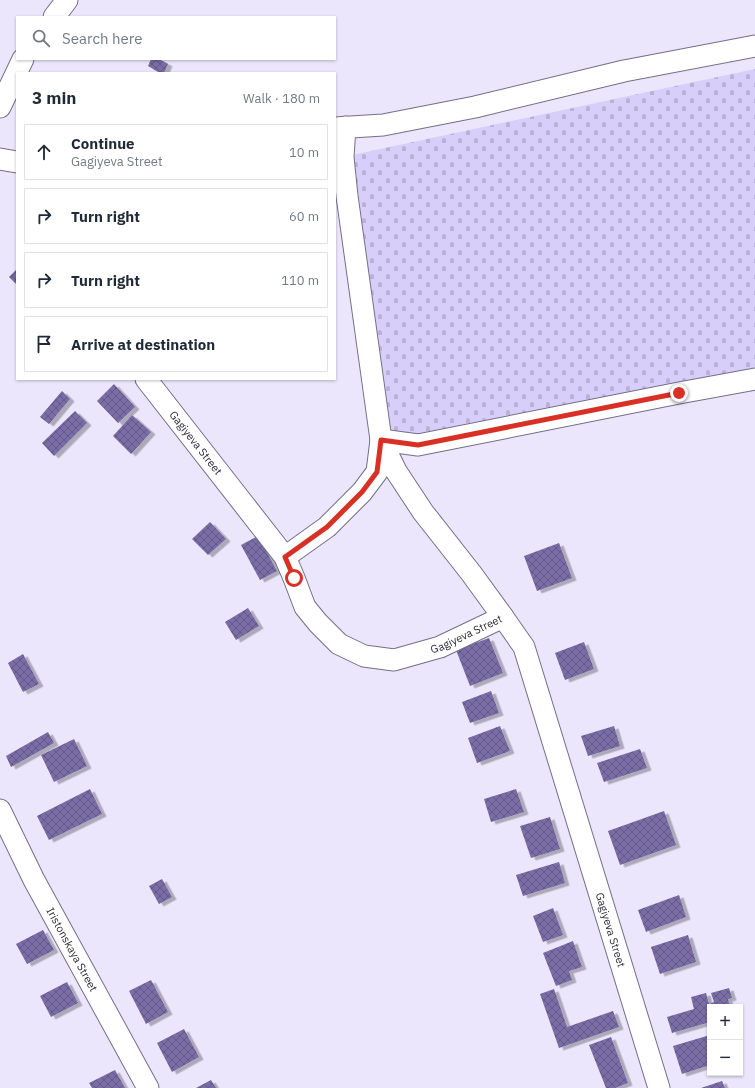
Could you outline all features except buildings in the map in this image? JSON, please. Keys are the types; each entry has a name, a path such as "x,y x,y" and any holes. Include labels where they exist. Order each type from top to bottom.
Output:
{"street":[{"path":"55,16 67,0"},
{"path":"285,557 327,527 362,492 377,472 381,440 347,196 340,128 382,124 475,106 624,71 755,46"},
{"path":"17,72 23,60"},
{"path":"0,107 16,74"},
{"path":"0,159 16,162"},
{"name":"Gagiyeva Street","path":"147,380 285,557 305,607 318,624 339,644 364,656 394,660 440,647 503,617 524,647 659,1088"},
{"path":"381,440 418,445 679,393 755,380"},
{"path":"381,440 396,471 423,512 471,573 503,617"},
{"name":"Iristonskaya Street","path":"0,810 34,880 148,1088"}],"green space":[{"path":"755,69 755,391 381,440 343,157"}],"route":[{"path":"294,578 285,557 327,527 362,492 377,472 381,440 418,445 679,393"}]}
